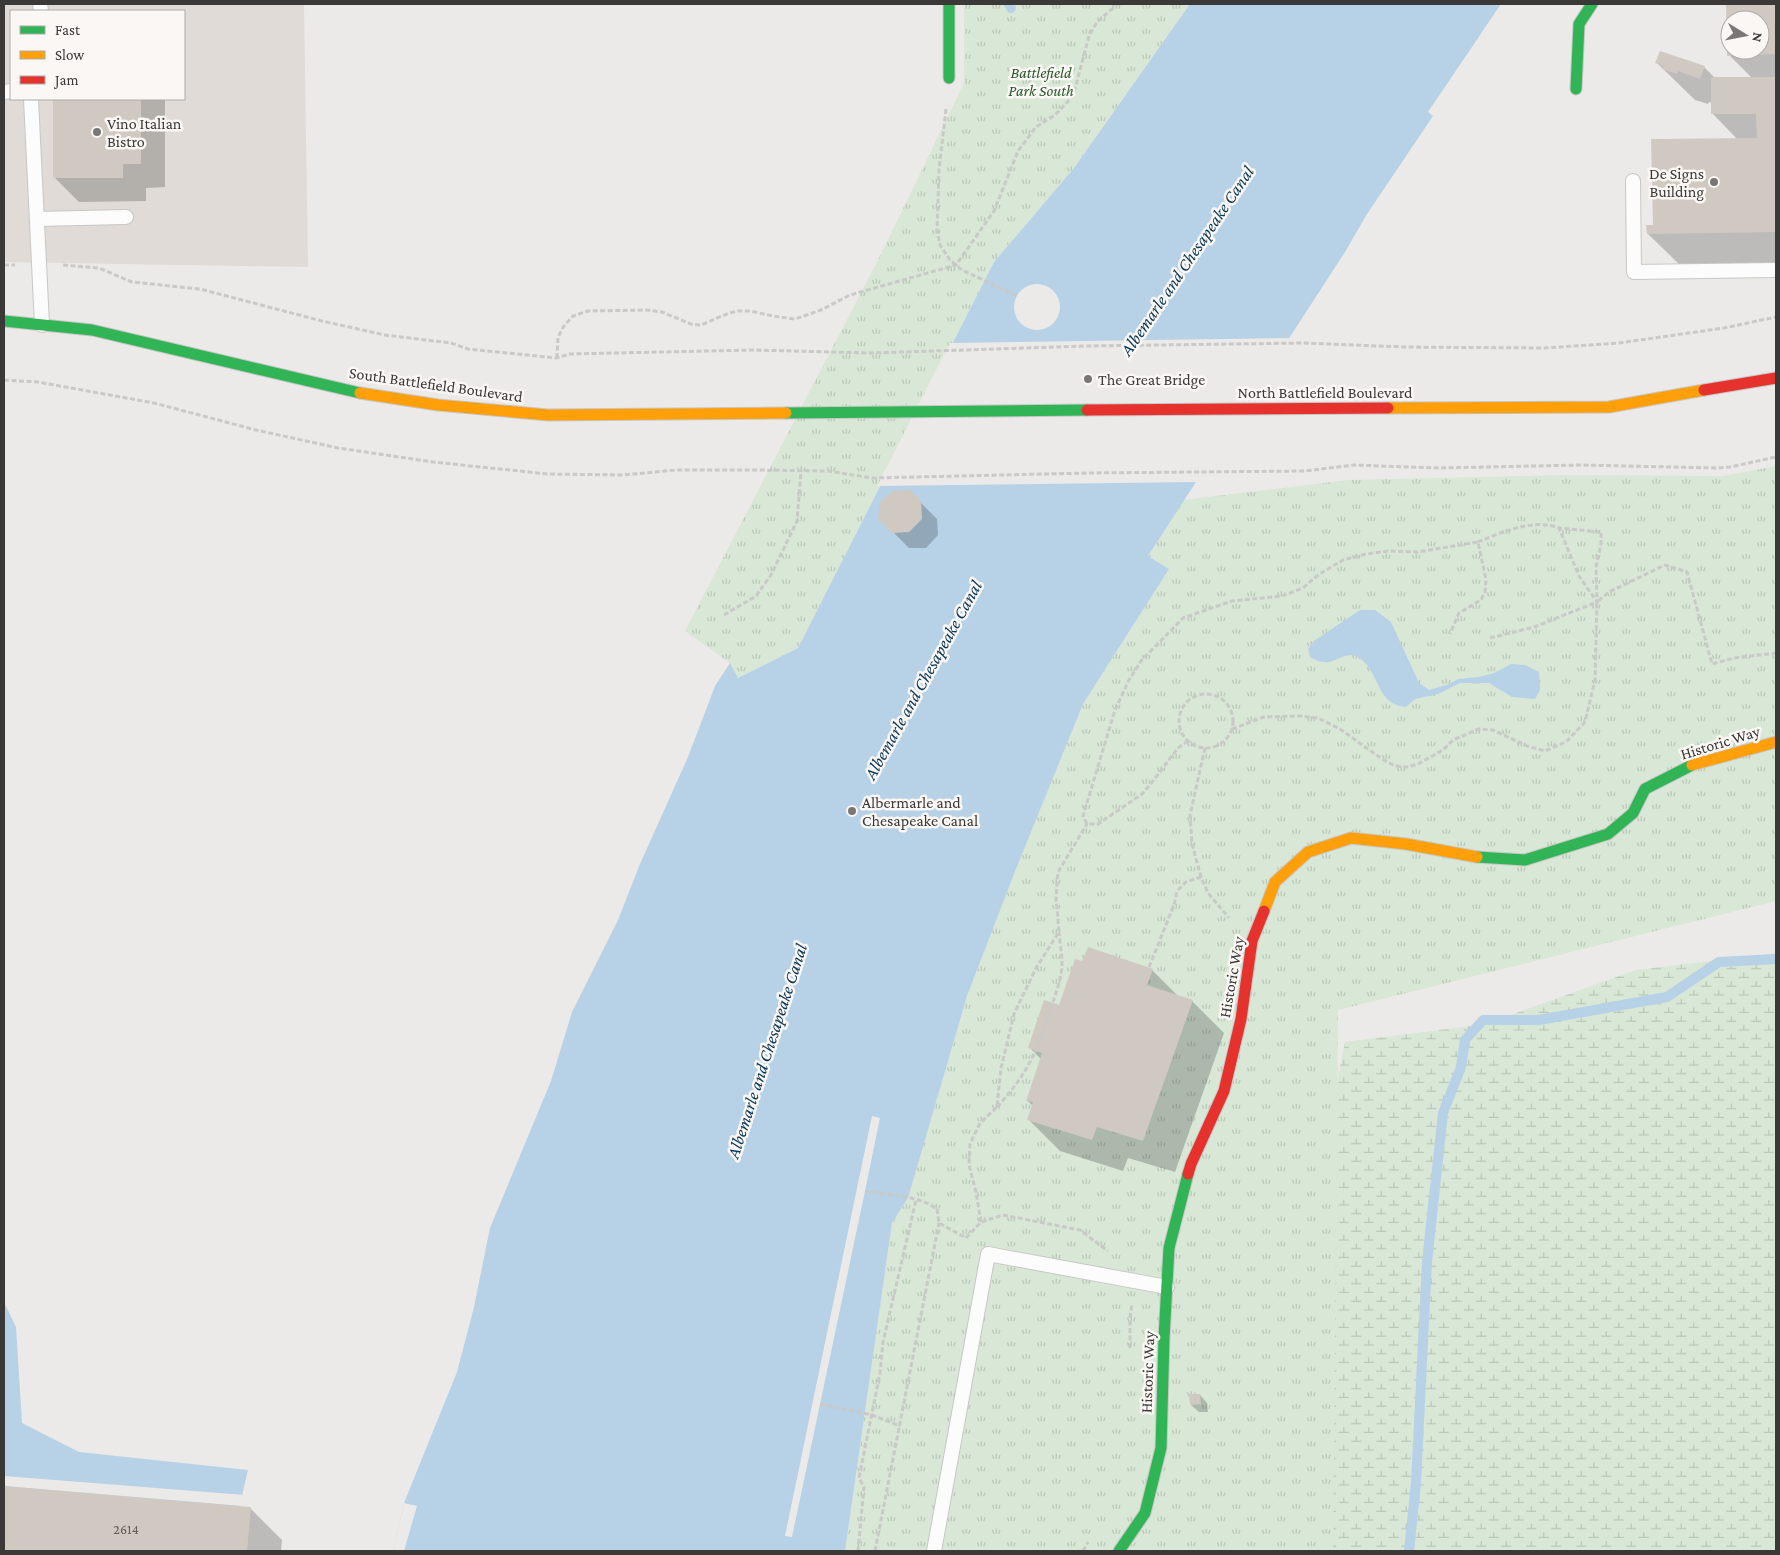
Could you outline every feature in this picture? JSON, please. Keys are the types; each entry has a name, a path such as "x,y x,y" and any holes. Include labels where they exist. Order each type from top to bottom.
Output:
{"main road":[{"path":"949,4 949,78"},
{"path":"1576,89 1579,24 1592,4"},
{"name":"South Battlefield Boulevard","path":"4,321 92,330 361,393 438,404 548,415 871,413"},
{"name":"North Battlefield Boulevard","path":"871,413 1609,407 1776,378"},
{"name":"Historic Way","path":"1119,1551 1145,1513 1161,1448 1169,1248 1191,1164 1224,1091 1241,1019 1252,941 1275,882 1308,852 1351,838 1406,844 1478,857 1525,860 1608,834 1633,813 1645,789 1695,764 1776,742"}],"lane":[{"path":"31,100 42,325"},
{"path":"1633,181 1634,272 1776,270"},
{"path":"37,219 126,217"},
{"path":"934,1551 988,1254 1167,1287"}],"path":[{"path":"557,358 558,338 564,326 573,316 588,310 647,310 662,312 691,324 701,325 738,311 795,318 821,310 850,295 956,265 994,212 1018,151 1036,127 1055,115 1073,96 1089,36 1097,22 1118,4"},
{"path":"949,78 939,170 937,230 940,244 950,260 956,265 1017,296"},
{"path":"4,266 66,265 99,268 132,282 200,289 322,321 385,334 451,343 468,349 557,358 570,354 754,350 870,353 1087,346 1304,344 1544,348 1619,343 1724,328 1776,317"},
{"path":"4,380 38,382 154,403 256,430 321,444 416,460 548,474 623,475 676,470 801,471 828,472 872,478 1088,473 1305,471 1354,466 1438,468 1582,465 1717,468 1776,457"},
{"path":"724,615 756,596 771,575 797,521 801,471"},
{"path":"1087,824 1083,816 1115,710 1128,680 1141,661 1183,618 1232,601 1282,596 1303,588 1318,575 1342,560 1366,554 1388,551 1418,552 1478,542 1504,532 1528,526 1549,524 1559,528 1601,532 1601,544 1596,567 1595,680 1585,722 1566,742 1545,751 1527,746 1493,730 1479,728 1453,740 1443,750 1418,764 1395,766 1340,729 1318,718 1300,716 1264,717 1232,729 1222,743 1205,748 1193,745 1183,734 1180,726 1180,716 1188,701 1195,696 1212,695 1220,698 1227,704 1231,712 1232,729"},
{"path":"1559,528 1579,576 1597,602"},
{"path":"1450,634 1459,613 1481,600 1485,592 1486,580 1478,542"},
{"path":"1490,638 1534,627 1597,602 1609,592 1665,565 1687,572 1712,664 1734,658 1776,653"},
{"path":"1087,824 1098,824 1142,794 1178,748 1188,740"},
{"path":"1205,748 1190,815 1192,844 1201,877 1208,892 1229,918"},
{"path":"981,1222 969,1165 970,1144 980,1123 1011,1092 1026,1071 1043,1035 1062,966 1056,897 1058,872 1087,824"},
{"path":"1149,967 1174,905 1177,891 1186,882 1201,877"},
{"path":"997,1107 1001,1068 1014,1014 1036,968 1059,932"},
{"path":"865,1191 930,1204 937,1209 939,1223 875,1551"},
{"path":"858,1551 864,1487 859,1478 880,1373 884,1342 916,1200"},
{"path":"939,1223 966,1238 981,1222 1003,1215 1080,1230 1110,1252"},
{"path":"820,1404 872,1415 900,1426"}],"shaded area":[{"path":"4,4 304,4 308,267 4,262"}],"green space":[{"name":"Battlefield Park South","path":"964,4 1190,4 1074,168 994,262 798,648 738,678 730,663 685,631 881,254 964,83"},
{"path":"1776,466 1776,901 1338,1010 1333,1551 845,1551 892,1223 908,1198 967,996 1016,869 1083,704 1169,569 1148,556 1183,500 1349,480 1565,475 1723,476"},
{"path":"1776,953 1776,1551 1322,1551 1330,1117 1345,1042 1486,1024 1636,970"}],"water":[{"name":"Albermarle and Chesapeake Canal","path":"1190,4 1501,4 1428,112 1433,116 1367,214 1345,252 1148,556 1169,569 1083,704 967,996 908,1198 892,1223 845,1551 393,1551 404,1503 457,1372 474,1307 490,1228 551,1081 572,1012 618,920 640,864 688,757 715,686 730,663 738,678 798,648 994,262 1074,168"},
{"path":"1360,610 1375,610 1391,622 1419,683 1429,690 1447,685 1458,679 1494,673 1511,664 1525,665 1539,672 1540,690 1535,699 1512,697 1489,683 1460,683 1438,694 1415,699 1406,707 1396,705 1384,695 1372,673 1357,656 1348,655 1325,662 1310,657 1308,649 1314,641"},
{"path":"4,1302 16,1327 22,1423 79,1452 248,1470 229,1551 4,1551"}],"pier":[{"path":"1037,284 1050,288 1056,294 1060,307 1056,320 1050,326 1037,330 1024,326 1018,320 1014,307 1018,294 1024,288"},
{"name":"The Great Bridge","path":"1292,338 1198,482 877,486 950,343"},
{"path":"872,1116 880,1118 865,1191 792,1537 785,1536"},
{"path":"4,1476 245,1495 242,1506 4,1486"},
{"path":"404,1503 417,1506 404,1551 393,1551"}],"building":[{"path":"1726,4 1776,4 1776,54 1770,54 1770,10 1726,10"},
{"path":"1660,51 1705,66 1700,79 1678,71 1677,74 1662,69 1663,66 1655,63"},
{"name":"De Signs Building","path":"1711,77 1776,77 1776,232 1647,234 1646,225 1653,225 1651,139 1757,138 1756,114 1711,114"},
{"name":"Vino Italian Bistro","path":"53,100 141,100 141,164 123,164 123,178 53,178"},
{"path":"910,490 921,501 922,519 909,532 892,533 878,519 880,502 893,491"},
{"path":"1088,947 1153,969 1147,985 1193,1000 1143,1141 1097,1127 1092,1140 1027,1120 1033,1102 1026,1101 1042,1053 1028,1048 1044,1000 1059,1005 1075,959 1082,961"},
{"path":"1189,1394 1200,1394 1201,1404 1190,1405"},
{"path":"4,1486 251,1507 247,1551 4,1551"}],"waterway":[{"path":"1009,4 1011,8"},
{"path":"1409,1551 1416,1483 1427,1262 1443,1113 1461,1067 1465,1040 1483,1020 1539,1020 1667,997 1719,962 1776,959"}],"traffic: fast":[{"path":"949,4 949,78"},
{"path":"1576,89 1579,24 1592,4"},
{"path":"4,321 92,330 360,393"},
{"path":"786,413 1087,410"},
{"path":"1477,857 1525,860 1608,834 1633,813 1645,789 1692,765"},
{"path":"1119,1551 1145,1513 1161,1448 1169,1248 1188,1174"}],"traffic: slow":[{"path":"1388,408 1609,407 1704,390"},
{"path":"360,393 438,405 548,415 786,413"},
{"path":"1692,765 1776,742"},
{"path":"1264,911 1275,882 1308,852 1351,838 1406,844 1477,857"}],"traffic: jam":[{"path":"1704,390 1776,378"},
{"path":"1087,410 1388,408"},
{"path":"1188,1174 1224,1091 1241,1019 1252,941 1264,911"}],"place":[{"name":"Vino Italian Bistro","path":"97,132"},
{"name":"De Signs Building","path":"1714,182"},
{"name":"The Great Bridge","path":"1088,379"},
{"name":"Albermarle and Chesapeake Canal","path":"852,811"}],"water label":[{"name":"Albemarle and Chesapeake Canal","path":"1187,261"},
{"name":"Albemarle and Chesapeake Canal","path":"923,680"},
{"name":"Albemarle and Chesapeake Canal","path":"767,1051"}]}
